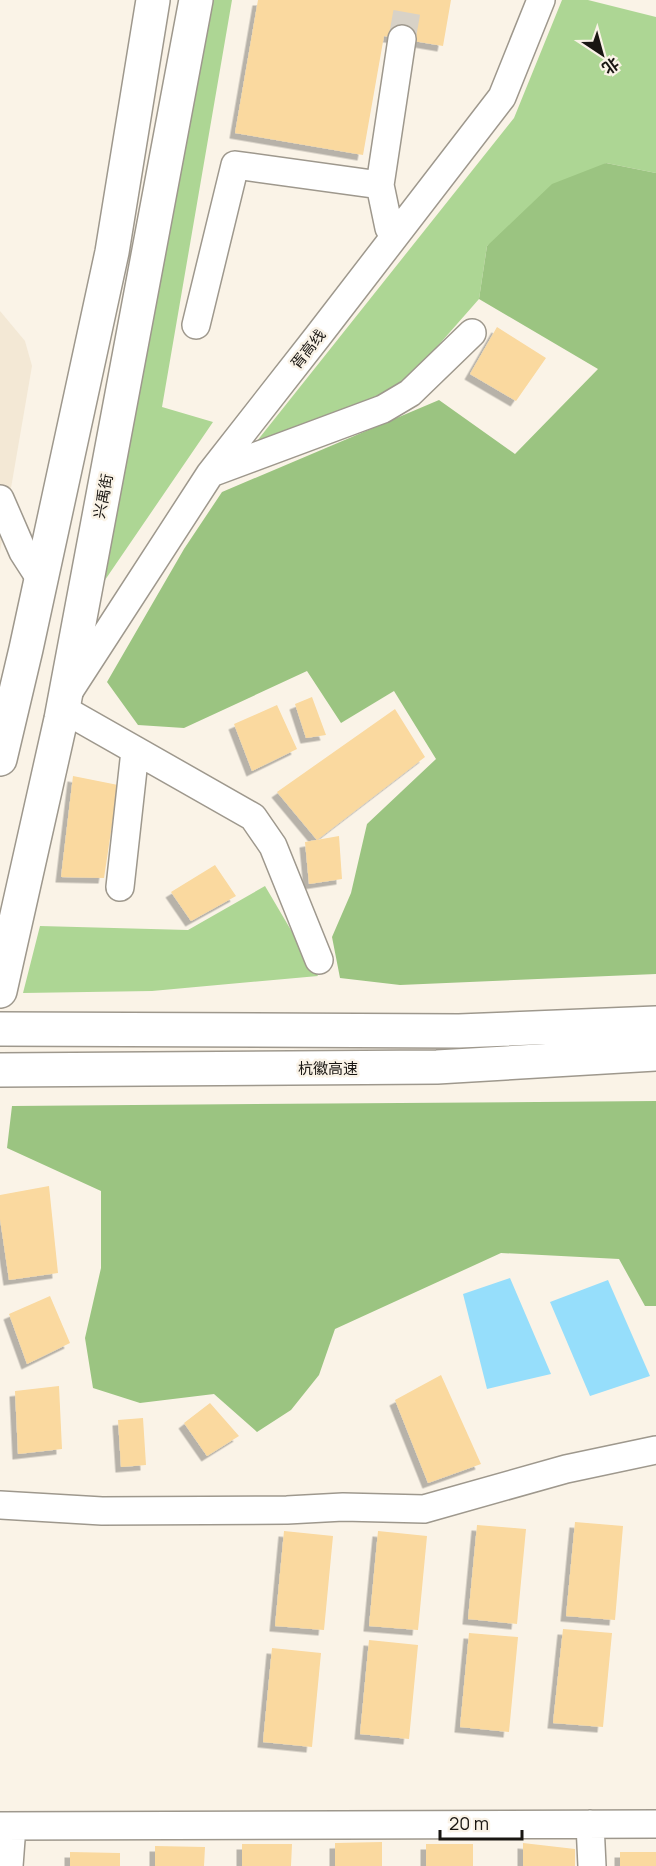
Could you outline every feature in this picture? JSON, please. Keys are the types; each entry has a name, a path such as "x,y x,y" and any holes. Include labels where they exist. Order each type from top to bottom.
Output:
{"main road":[{"path":"0,759 112,252 153,0"},
{"name":"兴禹街","path":"0,991 64,702 196,0"},
{"path":"0,1029 459,1032 656,1023"},
{"name":"杭徽高速","path":"13,1070 437,1067 656,1054"},
{"path":"437,1067 550,1075 656,1073"}],"street":[{"name":"胥高线","path":"64,702 210,474 502,97 541,0"},
{"path":"389,228 380,185 402,39"},
{"path":"196,325 235,165 380,185"},
{"path":"210,474 383,409 410,393 472,333"},
{"path":"0,499 23,552 41,580"},
{"path":"64,702 135,751 253,817 273,846 319,960"},
{"path":"120,887 135,751"},
{"path":"0,1505 102,1511 286,1510 343,1507 424,1509 566,1469 656,1450"},
{"path":"590,1824 592,1866"},
{"path":"9,1866 6,1826 656,1824"}],"shaded area":[{"path":"0,311 25,341 32,366 0,552"}],"green space":[{"path":"207,0 232,0 162,407 213,422 105,580"},
{"path":"562,0 588,0 656,17 656,173 606,163 487,246 479,299 414,373 386,393 253,446 514,118"},
{"path":"606,163 656,173 656,974 400,985 340,978 332,937 351,893 367,824 436,759 394,691 341,723 307,671 184,728 138,725 107,682 184,549 222,492 439,400 515,454 598,369 479,299 487,246 552,184"},
{"path":"265,886 318,976 152,991 23,993 40,926 188,930"},
{"path":"656,1101 656,1306 645,1306 619,1259 501,1253 335,1329 319,1375 291,1410 257,1432 214,1394 140,1403 93,1388 85,1338 101,1268 101,1191 7,1148 12,1106"}],"water":[{"path":"510,1278 551,1374 487,1389 463,1294"},
{"path":"608,1280 650,1376 590,1396 550,1302"}],"building":[{"path":"258,0 451,0 443,46 384,36 363,155 235,133"},
{"path":"497,327 546,358 516,401 470,374"},
{"path":"312,697 326,735 306,738 295,704"},
{"path":"277,705 297,749 252,771 234,724"},
{"path":"395,709 425,757 317,840 277,792"},
{"path":"73,776 118,785 104,878 61,877"},
{"path":"339,836 342,879 309,884 305,842"},
{"path":"215,865 236,896 191,921 171,892"},
{"path":"49,1186 58,1273 9,1280 0,1219 0,1195"},
{"path":"50,1296 70,1343 27,1364 9,1314"},
{"path":"441,1375 481,1464 428,1483 395,1400"},
{"path":"59,1386 62,1449 18,1454 15,1391"},
{"path":"210,1403 239,1436 207,1456 184,1423"},
{"path":"143,1418 146,1465 121,1467 118,1420"},
{"path":"575,1522 623,1526 615,1620 566,1616"},
{"path":"477,1525 526,1529 517,1624 468,1619"},
{"path":"284,1531 333,1536 324,1630 275,1626"},
{"path":"378,1531 427,1536 418,1630 369,1626"},
{"path":"563,1629 612,1633 603,1727 553,1723"},
{"path":"469,1633 518,1637 509,1732 460,1727"},
{"path":"369,1640 418,1645 409,1739 360,1734"},
{"path":"272,1648 321,1653 312,1747 263,1742"},
{"path":"382,1842 382,1866 335,1866 335,1843"},
{"path":"523,1843 575,1849 575,1866 523,1866"},
{"path":"242,1844 292,1844 291,1866 242,1866"},
{"path":"426,1844 473,1844 473,1866 426,1866"},
{"path":"155,1846 205,1847 204,1866 155,1866"},
{"path":"70,1852 120,1853 120,1866 70,1866"},
{"path":"620,1852 656,1852 656,1866 620,1866"}],"tunnel":[{"path":"402,39 409,0"}]}
